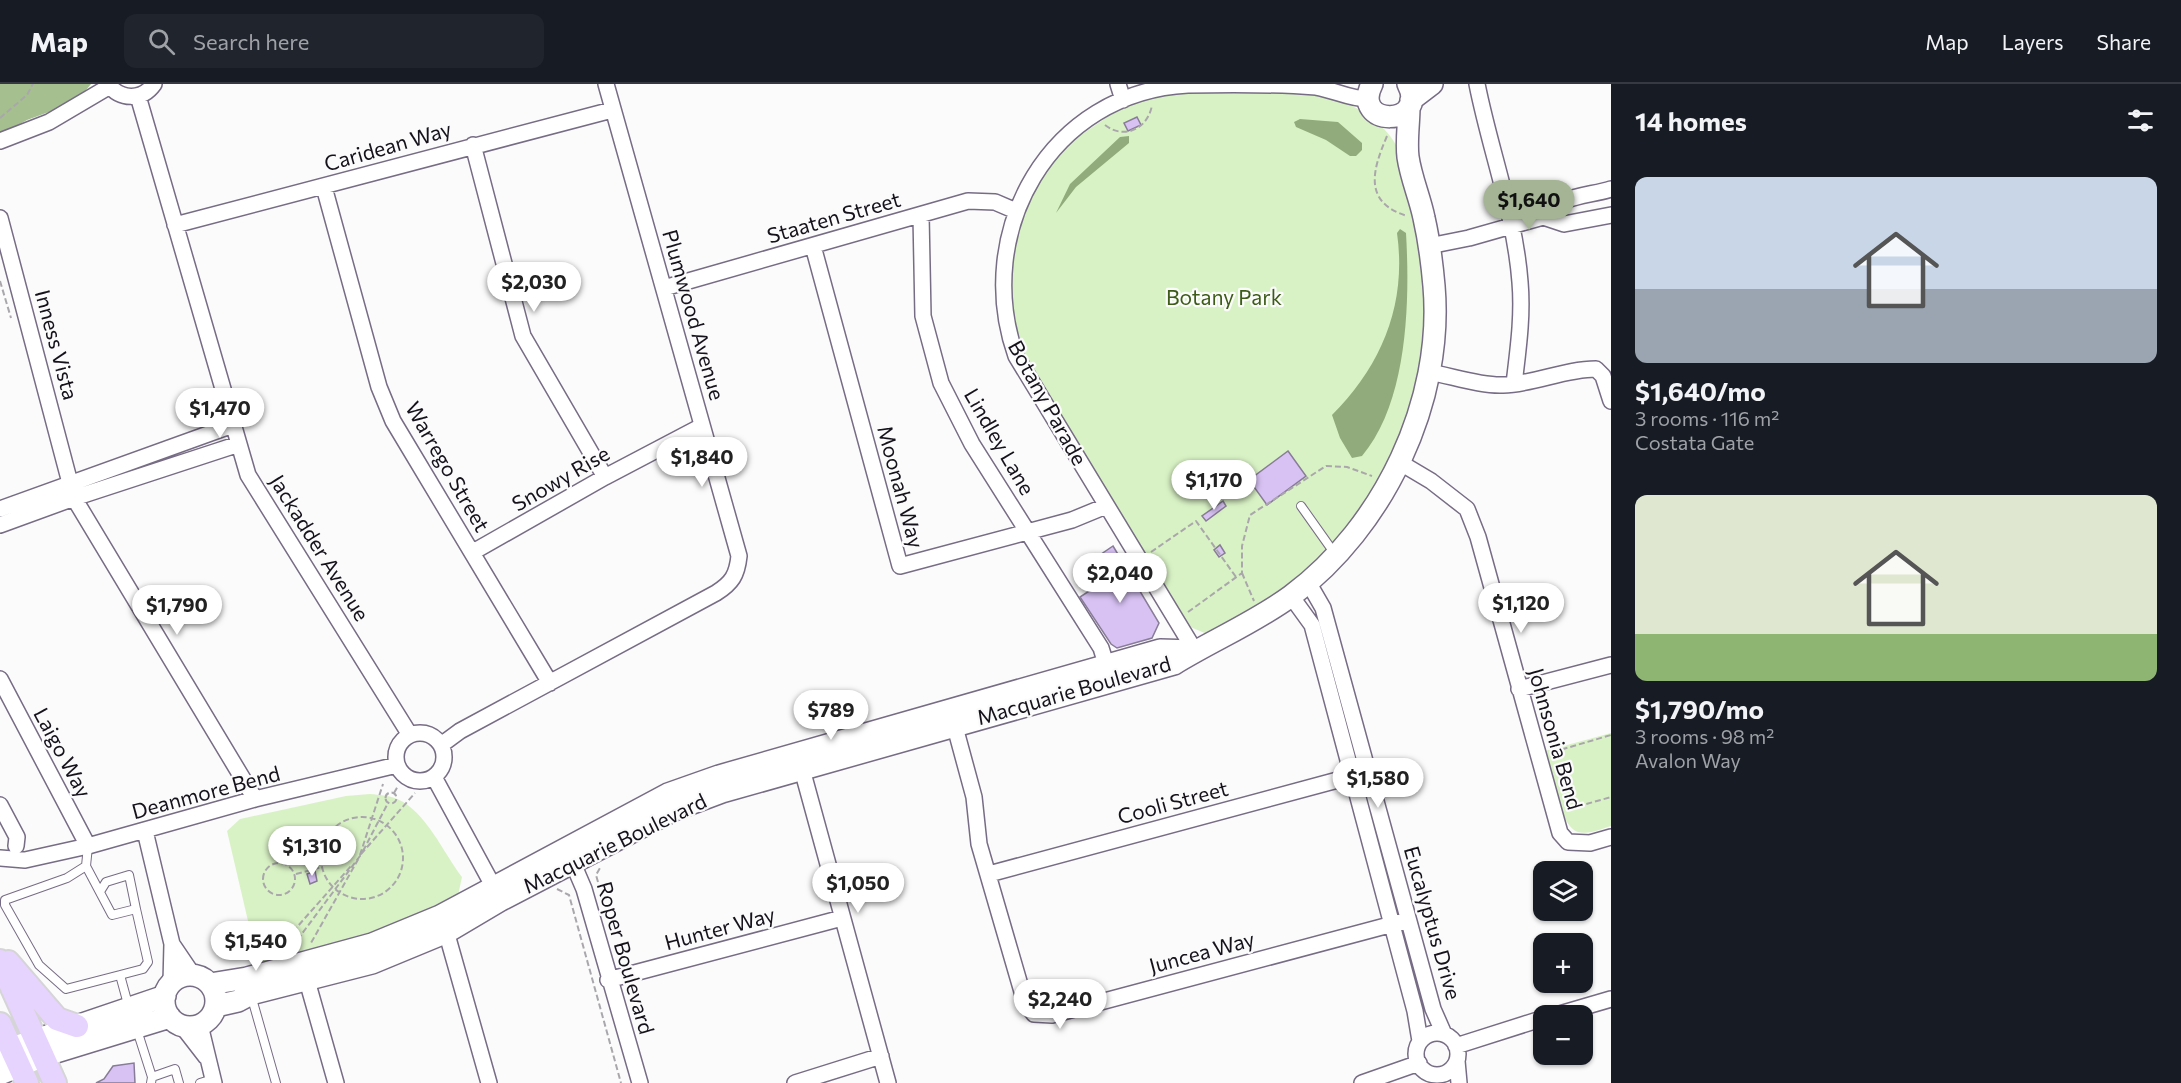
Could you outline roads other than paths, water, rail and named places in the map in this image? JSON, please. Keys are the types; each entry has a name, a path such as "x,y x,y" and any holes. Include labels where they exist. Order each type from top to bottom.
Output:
{"main road":[{"path":"0,956 16,968 57,1019 77,1026"},
{"path":"0,961 55,1083"},
{"path":"0,1024 12,1065"}],"street":[{"path":"0,141 49,122 109,85 122,96 138,96 154,84"},
{"name":"Plumwood Avenue","path":"441,745 460,731 732,582 739,556 606,84"},
{"path":"1118,84 1123,100"},
{"name":"Botany Parade","path":"1195,651 1035,391 1016,356 1008,334 1004,312 1003,269 1016,211 1032,177 1052,152 1094,117 1123,100 1173,87 1275,84 1336,91 1357,99 1373,96"},
{"path":"1373,96 1399,116 1409,97 1432,84"},
{"path":"1477,84 1512,225 1520,292 1514,384"},
{"name":"Jackadder Avenue","path":"138,96 248,475 410,735"},
{"name":"Macquarie Boulevard","path":"1373,96 1408,157"},
{"name":"Macquarie Boulevard","path":"952,718 1149,673 1174,664 1195,651 1224,639 1291,596 1308,582 1336,555 1381,495 1399,462 1411,432 1429,372 1434,289 1429,246 1408,157 1409,97"},
{"name":"Caridean Way","path":"175,225 612,110"},
{"path":"473,145 523,336 605,477"},
{"name":"Warrego Street","path":"324,187 380,387 393,421 550,683"},
{"path":"1544,218 1549,208 1560,203 1611,189"},
{"name":"Staaten Street","path":"664,288 968,201 994,202 1016,211"},
{"name":"Lindley Lane","path":"921,215 923,316 941,383 972,444 1101,648 1107,667"},
{"path":"1429,246 1544,218 1564,224 1611,215"},
{"name":"Inness Vista","path":"0,218 72,491 255,799"},
{"name":"Moonah Way","path":"813,246 900,566 1072,520 1106,506"},
{"path":"1429,372 1501,385 1535,382 1577,369 1596,369 1603,376 1611,401"},
{"path":"0,525 72,491 233,425"},
{"name":"Snowy Rise","path":"473,552 605,477 702,426"},
{"path":"0,509 239,444"},
{"name":"Johnsonia Bend","path":"1399,462 1431,481 1467,509 1478,537 1560,833 1568,842 1590,843 1611,837"},
{"name":"Eucalyptus Drive","path":"1308,582 1323,608 1433,1009 1444,1034"},
{"name":"Eucalyptus Drive","path":"1291,596 1312,625 1392,924 1420,1041"},
{"name":"Macquarie Boulevard","path":"202,980 247,978 301,961 372,963 570,855 668,794 800,762 952,718 1160,650 1195,651"},
{"path":"1519,689 1611,665"},
{"name":"Laigo Way","path":"0,680 88,846"},
{"name":"Juncea Way","path":"952,718 974,796 979,844 1025,1002 1034,1014 1052,1015 1408,920"},
{"path":"427,734 441,745 444,758 434,777 420,781 413,780 406,777 397,765 397,748 410,735 427,734"},
{"path":"800,762 888,1083"},
{"name":"Deanmore Bend","path":"0,858 26,860 88,846 255,799 397,765"},
{"name":"Cooli Street","path":"989,874 1368,772"},
{"path":"434,777 497,893"},
{"path":"0,805 14,830 16,846"},
{"path":"0,823 26,860"},
{"path":"145,831 172,944 168,990 184,1023 209,1061 209,1082"},
{"name":"Roper Boulevard","path":"570,855 640,1083"},
{"name":"Hunter Way","path":"608,980 842,918"},
{"path":"444,924 489,1083"},
{"path":"12,1065 77,1026 133,1019 184,1023 210,1017 216,1006 214,991 172,944"},
{"path":"301,961 336,1083"},
{"name":"Macquarie Boulevard","path":"216,1006 238,1001 301,961"},
{"path":"39,1048 133,1019 181,976 202,980"},
{"path":"1591,1005 1611,999"},
{"path":"1362,1083 1426,1073 1438,1075 1450,1071 1456,1053 1533,1022"},
{"path":"1426,1073 1416,1054 1420,1041 1438,1033 1444,1034 1456,1053 1459,1083"},
{"path":"795,1083 881,1056"}],"lane":[{"path":"1301,506 1336,555"},
{"path":"88,846 86,866 101,890 112,915 136,909"},
{"path":"86,866 67,878 5,900 2,905 39,965 66,989 143,969 148,962 129,875 106,882 101,890"},
{"path":"120,975 151,1080 175,1069 179,1083"},
{"path":"251,994 276,1083"}],"park label":[{"name":"Botany Park","path":"1224,298"}]}
